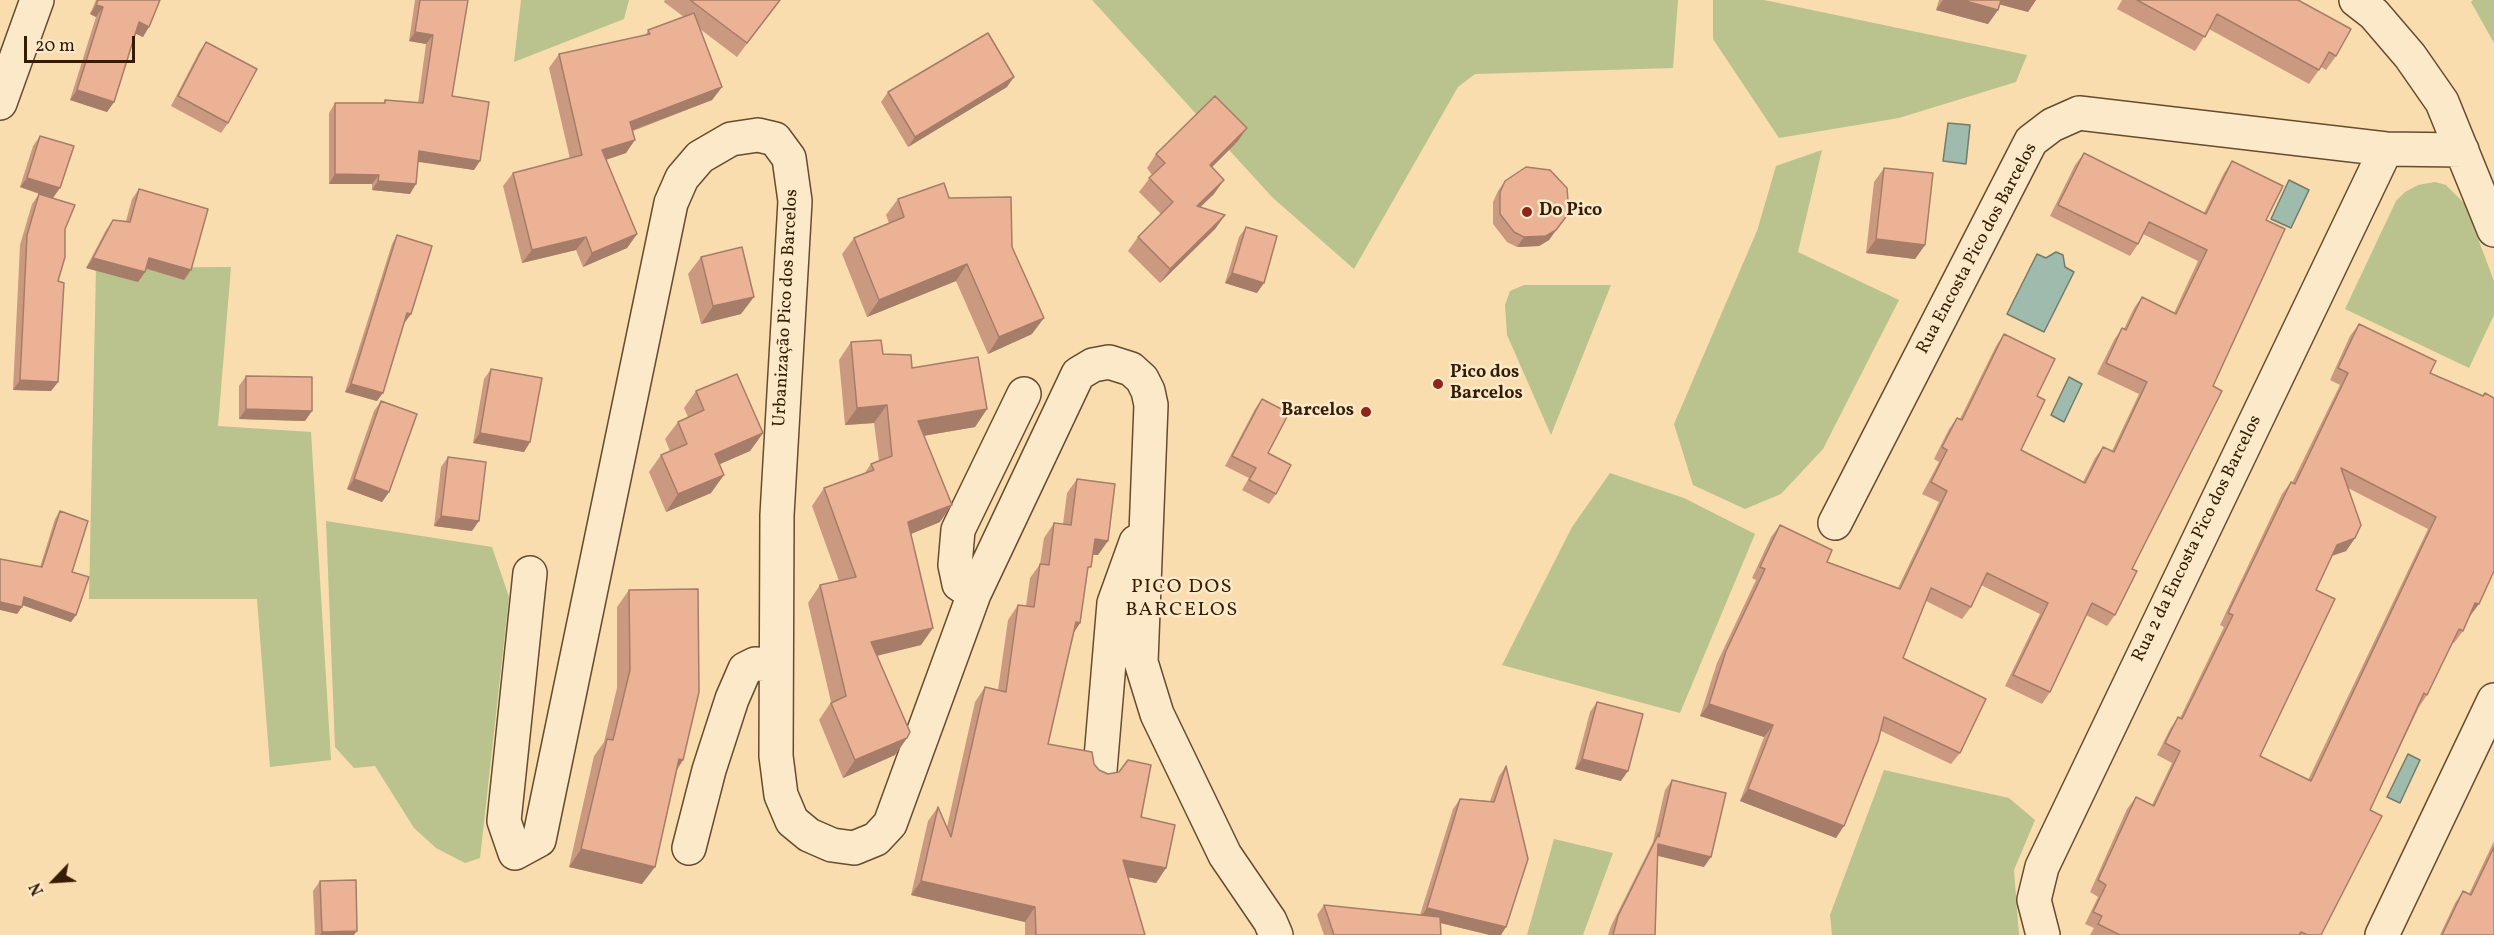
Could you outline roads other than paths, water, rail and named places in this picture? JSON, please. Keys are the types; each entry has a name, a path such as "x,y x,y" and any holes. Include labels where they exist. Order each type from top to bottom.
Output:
{"street":[{"path":"0,103 37,0"},
{"path":"2356,0 2374,14 2410,56 2442,102 2494,230"},
{"name":"Rua Encosta Pico dos Barcelos","path":"1835,523 2031,141 2052,125 2079,113 2386,149 2462,150"},
{"name":"Urbanização Pico dos Barcelos","path":"530,573 504,821 515,854 539,840 671,204 682,178 700,157 731,139 758,135 775,139 789,158 795,201 777,515 776,665 776,756 781,795 792,821 809,835 832,845 854,848 876,839 890,824 974,594 1078,374 1093,364 1109,362 1131,369 1148,391 1151,405 1141,662 1147,685 1157,714 1225,855 1270,921 1276,935"},
{"name":"Rua 2 da Encosta Pico dos Barcelos","path":"2043,935 2034,900 2042,867 2386,149"},
{"path":"974,594 959,584 955,565 958,530 1024,394"},
{"name":"Urbanização Pico dos Barcelos","path":"1100,770 1114,603 1146,516"},
{"path":"689,848 712,760 732,699 745,669 755,664 776,665"},
{"path":"2382,935 2494,700"}],"place":[{"name":"Do Pico","path":"1527,212"},
{"name":"Pico dos Barcelos","path":"1438,384"},
{"name":"Barcelos","path":"1366,412"}],"district":[{"name":"PICO DOS BARCELOS","path":"1182,600"}]}
